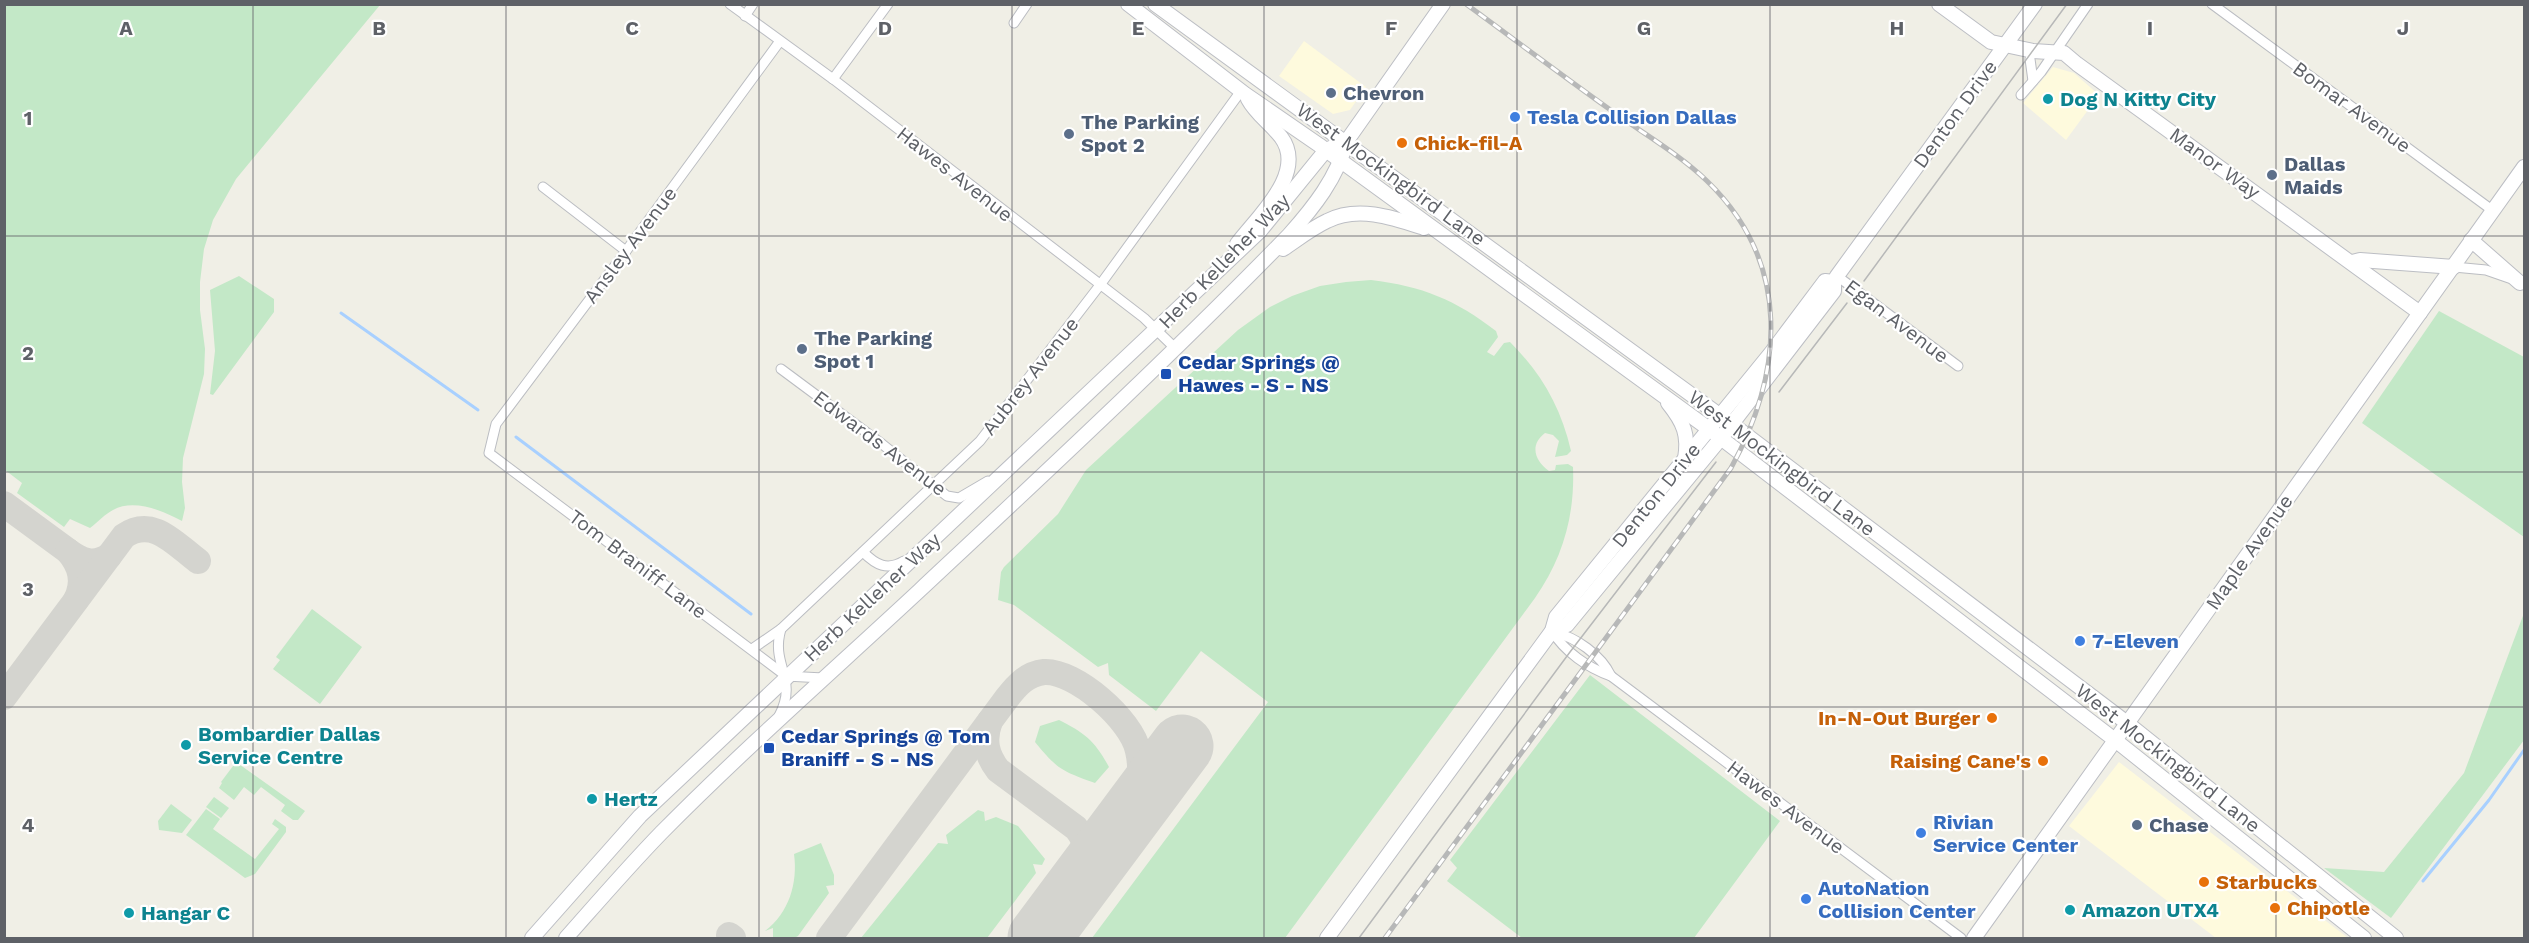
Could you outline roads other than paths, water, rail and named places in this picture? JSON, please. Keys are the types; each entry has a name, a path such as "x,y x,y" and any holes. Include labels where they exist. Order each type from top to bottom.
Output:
{"main road":[{"name":"West Mockingbird Lane","path":"1128,4 1243,93 1326,150 1715,434 2115,740 2364,939"},
{"path":"1346,142 1443,4"},
{"name":"Manor Way","path":"1939,4 1991,42 2003,46 2012,45 2077,64 2420,313"},
{"name":"Denton Drive","path":"1552,631 1567,625 1725,420 1834,291 1835,279 2035,4"},
{"name":"West Mockingbird Lane","path":"1155,5 1587,317 1725,420 2127,723 2396,939"},
{"path":"1146,18 1155,5"},
{"name":"Manor Way","path":"2003,46 2008,53 2030,59 2052,56"},
{"path":"1232,257 1236,246 1277,194 1285,180 1287,169 1286,150 1281,137 1254,110 1243,93"},
{"name":"Herb Kelleher Way","path":"532,939 633,823 1232,257 1279,209 1326,150 1346,142"},
{"name":"Herb Kelleher Way","path":"566,939 661,834 775,723 1176,349 1262,263 1303,218 1341,161 1346,142"},
{"name":"Maple Avenue","path":"1974,939 2524,167"},
{"path":"1262,263 1328,220 1346,216 1378,214 1436,231"},
{"path":"2471,240 2522,284"},
{"path":"2352,262 2360,260 2454,267"},
{"path":"1575,332 1587,317"},
{"path":"1659,393 1672,409 1686,433 1688,442 1685,459"},
{"name":"Denton Drive","path":"1327,939 1552,631 1556,617 1685,459 1715,434"},
{"path":"1851,537 1861,523"},
{"path":"1991,645 2003,630"},
{"path":"2220,823 2232,808"},
{"path":"2339,919 2352,903"}],"street":[{"name":"Hawes Avenue","path":"730,4 1100,285 1176,349"},
{"path":"745,16 753,4"},
{"path":"833,80 888,4"},
{"path":"1014,23 1027,4"},
{"path":"2021,95 2052,56 2088,4"},
{"name":"Bomar Avenue","path":"2212,4 2492,210"},
{"name":"Ansley Avenue","path":"489,453 496,424 780,40"},
{"path":"2030,59 2033,81"},
{"name":"Aubrey Avenue","path":"752,649 781,629 980,441 1243,93"},
{"path":"543,187 626,251"},
{"path":"2454,267 2496,272 2522,284"},
{"name":"Egan Avenue","path":"1835,279 1958,366"},
{"name":"Edwards Avenue","path":"782,369 947,496 959,498 1012,466"},
{"name":"Tom Braniff Lane","path":"489,453 786,676"},
{"path":"864,552 871,560 885,567 897,566 924,549"},
{"path":"775,723 786,704 786,676 777,651 781,629"},
{"name":"Hawes Avenue","path":"1552,631 1562,646 1600,672 1611,676 1961,939"},
{"path":"786,676 823,678"}],"waterway":[{"path":"341,313 478,410"},
{"path":"516,437 751,614"},
{"path":"2423,881 2489,800 2524,750"}],"tram line":[{"path":"1864,281 2067,4"},
{"path":"1779,392 1847,303"},
{"path":"1359,938 1570,652 1716,462"}],"railway":[{"path":"1385,938 1731,468 1749,431 1762,394 1769,356 1771,319 1766,282 1754,247 1735,213 1707,181 1685,162 1466,4"}],"place":[{"name":"Chevron","path":"1331,93"},
{"name":"Dog N Kitty City","path":"2048,99"},
{"name":"Tesla Collision Dallas","path":"1515,117"},
{"name":"The Parking Spot 2","path":"1069,134"},
{"name":"Chick-fil-A","path":"1402,143"},
{"name":"Dallas Maids","path":"2272,175"},
{"name":"The Parking Spot 1","path":"802,349"},
{"name":"Cedar Springs @ Hawes - S - NS","path":"1166,374"},
{"name":"7-Eleven","path":"2080,641"},
{"name":"In-N-Out Burger","path":"1992,718"},
{"name":"Bombardier Dallas Service Centre","path":"186,745"},
{"name":"Cedar Springs @ Tom Braniff - S - NS","path":"769,748"},
{"name":"Raising Cane's","path":"2043,761"},
{"name":"Hertz","path":"592,799"},
{"name":"Chase","path":"2137,825"},
{"name":"Rivian Service Center","path":"1921,833"},
{"name":"Starbucks","path":"2204,882"},
{"name":"AutoNation Collision Center","path":"1806,899"},
{"name":"Chipotle","path":"2275,908"},
{"name":"Amazon UTX4","path":"2070,910"},
{"name":"Hangar C","path":"129,913"}]}
